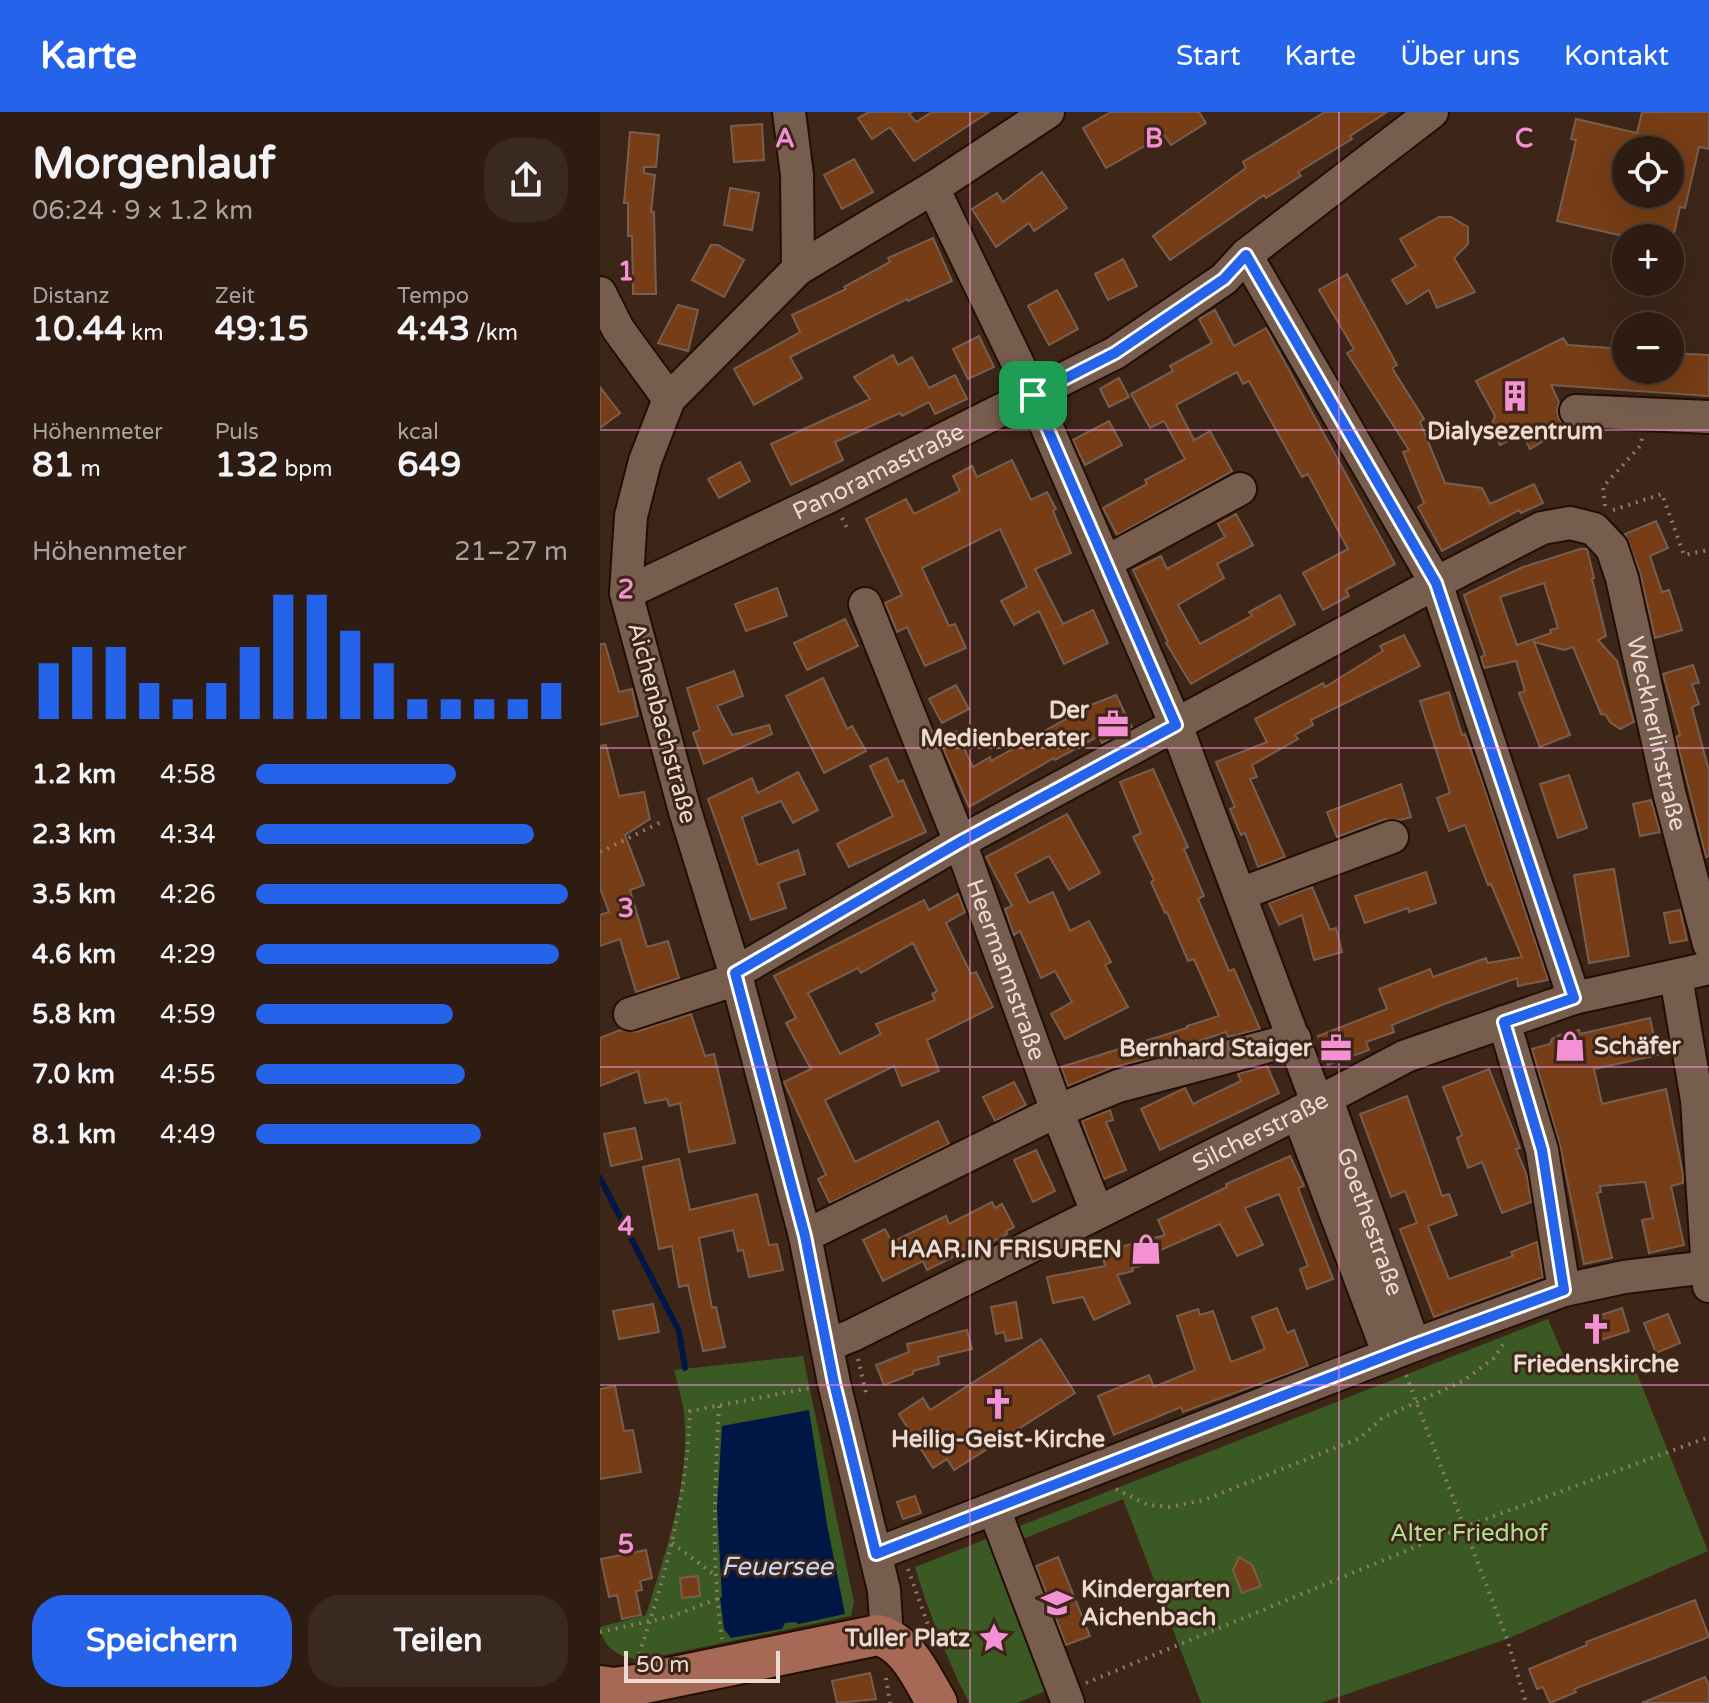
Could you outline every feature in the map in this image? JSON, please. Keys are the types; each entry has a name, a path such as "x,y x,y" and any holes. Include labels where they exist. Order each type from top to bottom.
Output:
{"main road":[{"path":"600,1686 635,1685 878,1635 887,1638 910,1659 937,1703"}],"street":[{"path":"789,112 797,175 798,269"},
{"name":"Aichenbachstraße","path":"887,1638 887,1612 876,1554 834,1383 805,1236 736,976 685,811 626,593 631,516 645,461 669,399 798,269 933,188 1048,112"},
{"name":"Panoramastraße","path":"626,593 1115,353 1224,279 1246,255 1432,112"},
{"name":"Goethestraße","path":"933,188 1033,395 1176,725 1295,1039 1313,1104 1400,1350"},
{"path":"1246,255 1436,583 1574,998"},
{"path":"600,293 618,329 669,399"},
{"path":"1576,411 1709,417"},
{"path":"1106,562 1240,489"},
{"name":"Weckherlinstraße","path":"1436,583 1542,528 1570,523 1594,529 1612,548 1622,578 1669,792 1709,944"},
{"path":"630,1014 736,976 960,842 1436,583"},
{"name":"Heermannstraße","path":"865,604 960,842 1057,1111 1097,1212"},
{"path":"1240,894 1392,837"},
{"name":"Silcherstraße","path":"828,1345 1406,1056 1574,998 1709,968"},
{"path":"1676,977 1697,1100 1709,1286"},
{"path":"1504,1022 1542,1150 1564,1290"},
{"path":"805,1236 1057,1111 1118,1086 1295,1039"},
{"path":"876,1554 1400,1350 1564,1290 1624,1277 1708,1267"},
{"path":"994,1509 1076,1694"}],"path":[{"path":"1641,445 1603,487 1605,512 1662,494 1684,555 1709,550"},
{"path":"600,852 685,811"},
{"path":"1106,1484 1148,1505 1170,1507 1204,1500 1360,1438 1382,1418 1463,1381 1494,1358 1509,1337"},
{"path":"1400,1350 1507,1639 1526,1703"},
{"path":"635,1666 672,1543 684,1483 690,1411 810,1388"},
{"path":"719,1406 714,1505 715,1575 726,1664"},
{"path":"1076,1694 1464,1527 1709,1437"},
{"path":"672,1543 715,1575"},
{"path":"600,1632 673,1616 717,1599"}],"green space":[{"name":"Alter Friedhof","path":"1548,1319 1572,1376 1630,1356 1708,1551 1507,1639 1321,1703 1201,1703 1123,1499 1000,1548 1051,1689 1017,1703 969,1703 939,1636 915,1567"},
{"path":"803,1356 854,1602 851,1616 641,1660 614,1651 605,1641 600,1627 646,1615 676,1512 685,1433 683,1407 674,1370"}],"water":[{"name":"Feuersee","path":"809,1410 845,1614 799,1624 785,1623 782,1629 731,1638 724,1629 720,1598 717,1508 722,1426"}],"building":[{"path":"869,112 912,112 909,114 916,122 932,112 989,112 914,161 890,127 872,139 858,118"},
{"path":"1111,112 1199,112 1206,123 1171,145 1164,135 1106,168 1083,128"},
{"path":"1325,112 1387,112 1350,136 1352,139 1298,172 1301,176 1266,198 1264,195 1170,260 1153,236 1246,168 1243,162"},
{"path":"1642,112 1709,112 1709,149 1699,147 1685,208 1684,136 1612,136 1612,208 1680,208 1676,224 1612,224 1612,233 1557,221 1576,140 1571,139 1576,119 1637,133"},
{"path":"762,124 764,160 734,162 731,126"},
{"path":"630,132 659,135 656,167 644,167 644,173 655,175 651,212 654,212 656,294 633,294 632,236 628,236 628,203 624,203"},
{"path":"854,159 873,192 842,209 824,175"},
{"path":"1042,172 1067,208 1034,231 1029,223 996,247 972,209 997,193 1003,202"},
{"path":"730,188 759,193 752,230 724,225"},
{"path":"1439,217 1451,217 1468,227 1468,244 1454,258 1475,292 1437,308 1429,290 1407,304 1392,280 1416,266 1400,239"},
{"path":"933,238 952,281 907,299 790,357 802,378 754,405 734,369 800,332 792,315 846,289 844,287 890,262 888,258"},
{"path":"711,245 718,245 744,260 724,297 692,280"},
{"path":"1123,259 1137,286 1108,300 1095,274"},
{"path":"1347,274 1397,365 1392,368 1424,419 1420,422 1445,483 1482,488 1490,504 1534,484 1543,503 1521,513 1519,510 1442,551 1418,507 1424,503 1403,452 1409,450 1347,353 1354,349 1319,290"},
{"path":"1057,290 1078,329 1049,345 1028,306"},
{"path":"678,305 698,310 688,351 658,343"},
{"path":"1215,310 1234,346 1266,328 1395,564 1346,590 1349,596 1323,610 1303,573 1348,549 1308,474 1302,477 1249,381 1243,384 1237,372 1176,405 1194,440 1210,431 1232,471 1117,535 1103,508 1147,484 1145,480 1185,459 1164,421 1150,428 1131,394 1173,371 1170,366 1212,343 1199,319"},
{"path":"979,336 994,367 968,379 953,349"},
{"name":"Dialysezentrum","path":"1563,338 1568,345 1612,348 1612,384 1684,384 1684,354 1709,355 1709,396 1551,385 1559,402 1559,419 1566,427 1530,449 1522,433 1500,445 1491,426 1495,416 1476,381"},
{"path":"893,355 898,365 912,357 929,388 955,375 967,399 935,414 929,402 835,442 843,460 791,485 771,444 870,399 854,377"},
{"path":"1119,378 1129,397 1109,407 1100,389"},
{"path":"600,387 620,413 600,428"},
{"path":"1109,421 1122,445 1085,465 1073,440"},
{"path":"1012,460 1031,500 1047,492 1071,553 1035,569 1063,624 1093,610 1108,643 1064,664 1039,611 1014,625 1001,601 1027,587 1000,529 922,568 949,626 955,624 966,648 925,666 907,627 897,632 885,603 902,595 866,519 906,499 914,514 960,491 953,476 972,466 977,477"},
{"path":"740,462 750,481 719,498 708,479"},
{"path":"1236,514 1253,545 1217,564 1224,578 1178,605 1200,644 1252,616 1249,612 1280,595 1295,624 1191,684 1166,643 1133,570 1161,556 1167,569 1225,537 1218,524"},
{"path":"1656,521 1668,548 1650,556 1662,592 1669,590 1682,630 1655,638 1640,572 1625,534"},
{"path":"1587,549 1606,636 1598,640 1617,661 1634,722 1620,729 1601,714 1573,647 1564,650 1534,642 1570,735 1540,747 1519,693 1525,691 1516,661 1484,668 1481,657 1485,655 1464,595 1523,567","holes":["1544,583 1558,628 1517,645 1500,597"]},
{"path":"777,588 787,616 746,631 735,604"},
{"path":"845,619 858,646 807,670 794,643"},
{"path":"1404,635 1420,666 1311,720 1313,725 1295,735 1298,739 1252,765 1257,777 1250,779 1285,857 1258,867 1245,833 1241,835 1230,809 1235,807 1216,762 1267,742 1255,719 1323,683 1325,687 1383,651 1380,646"},
{"path":"600,644 605,644 619,692 632,689 638,716 600,725"},
{"path":"1693,665 1699,683 1692,684 1699,704 1692,707 1709,771 1709,856 1706,857 1676,737 1680,735 1663,674"},
{"path":"734,671 743,696 717,706 732,735 769,725 772,734 704,764 693,733 700,730 687,688"},
{"path":"823,678 847,729 852,726 866,751 824,773 786,696"},
{"path":"956,685 969,709 942,723 929,699"},
{"path":"1449,692 1548,980 1518,986 1517,978 1447,1003 1392,1025 1394,1032 1366,1042 1369,1050 1328,1065 1318,1036 1387,1009 1379,989 1430,969 1433,977 1486,958 1488,963 1522,957 1491,884 1488,885 1465,825 1449,831 1437,798 1450,793 1420,701"},
{"path":"1116,695 1132,727 1102,743 1099,736 1054,758 969,807 939,739 956,731 973,767 990,757 991,761 1091,705"},
{"path":"606,745 619,796 644,792 650,819 625,835 644,885 630,890 647,947 668,941 679,978 636,992 620,939 600,946 600,915 609,912 600,888 600,746"},
{"path":"887,758 898,782 903,780 926,832 849,867 837,844 893,816 870,766"},
{"path":"1153,769 1188,847 1184,849 1204,896 1198,899 1229,971 1234,969 1260,1029 1228,1037 1226,1032 1187,1045 1188,1048 1111,1068 1068,1086 1061,1067 1219,1016 1194,959 1188,961 1133,837 1141,833 1120,782"},
{"path":"798,772 818,810 793,823 781,801 742,817 758,865 798,850 805,874 778,883 786,908 751,920 708,799 752,778 758,793"},
{"path":"1569,775 1587,828 1558,838 1540,784"},
{"path":"1401,784 1411,817 1385,819 1337,837 1327,812"},
{"path":"1651,800 1660,832 1640,836 1633,804"},
{"path":"1067,814 1100,873 1069,890 1049,856 1015,874 1029,903 1053,892 1070,931 1089,921 1111,962 1105,965 1128,1007 1065,1039 1051,1014 1072,1002 1055,971 1041,978 1020,931 1014,935 1005,909 1012,906 986,857"},
{"path":"1614,869 1629,956 1589,963 1574,875"},
{"path":"1426,872 1436,903 1409,912 1408,908 1365,923 1355,896"},
{"path":"1312,887 1330,930 1336,928 1342,952 1314,960 1302,915 1279,925 1269,903"},
{"path":"958,894 965,912 946,923 971,974 976,972 993,1007 927,1040 939,1071 902,1086 894,1066 825,1100 855,1162 938,1121 949,1144 830,1203 818,1179 826,1175 784,1082 811,1069 786,1023 796,1018 774,976 924,900 929,910","holes":["913,943 937,991 932,994 935,1000 876,1024 881,1034 840,1054 808,993 858,968 861,973"]},
{"path":"1680,910 1687,940 1670,943 1664,913"},
{"path":"691,1014 705,1056 714,1054 735,1143 689,1152 680,1103 669,1106 667,1099 645,1103 638,1071 600,1086 600,1038 620,1030 636,1032"},
{"path":"1650,1018 1658,1055 1594,1069 1602,1104 1666,1089 1683,1174 1683,1183 1671,1186 1684,1245 1649,1253 1642,1220 1653,1218 1645,1182 1600,1186 1601,1192 1597,1193 1612,1258 1584,1264 1560,1145 1532,1049 1550,1044 1560,1035 1579,1030 1580,1034"},
{"path":"1267,1066 1279,1093 1160,1150 1141,1109 1185,1088 1193,1104 1241,1081 1238,1074"},
{"path":"1489,1069 1520,1148 1516,1149 1527,1176 1531,1202 1502,1213 1482,1162 1468,1168 1457,1138 1462,1135 1443,1087"},
{"path":"1014,1082 1026,1105 995,1121 983,1097"},
{"path":"1407,1096 1442,1196 1449,1194 1457,1215 1428,1226 1449,1279 1513,1256 1511,1252 1537,1242 1543,1277 1434,1317 1400,1229 1417,1223 1405,1191 1391,1197 1360,1114"},
{"path":"1110,1110 1113,1120 1106,1122 1126,1170 1104,1179 1082,1121"},
{"path":"635,1128 642,1159 611,1166 604,1134"},
{"path":"1036,1150 1055,1191 1033,1202 1014,1160"},
{"path":"1290,1156 1304,1186 1298,1188 1333,1279 1307,1289 1300,1269 1308,1266 1279,1194 1245,1208 1263,1245 1237,1256 1220,1224 1156,1252 1158,1262 1117,1275 1130,1303 1094,1320 1083,1297 1053,1303 1047,1277 1105,1266 1102,1252 1165,1235 1158,1220 1227,1187 1226,1184"},
{"path":"679,1159 690,1210 757,1194 769,1245 777,1244 783,1270 749,1277 743,1250 738,1251 733,1230 699,1238 712,1308 716,1307 725,1347 703,1351 688,1285 679,1287 672,1246 659,1249 643,1167"},
{"path":"992,1202 995,1208 1002,1204 1014,1227 1006,1231 1007,1234 992,1242 990,1239 927,1270 923,1261 883,1281 863,1240 885,1229 892,1242 946,1216 949,1224"},
{"path":"1016,1302 1022,1338 1006,1341 1004,1332 996,1334 991,1307"},
{"path":"653,1304 659,1332 619,1339 613,1311"},
{"path":"1277,1308 1287,1333 1294,1330 1308,1366 1183,1412 1181,1407 1114,1435 1098,1396 1149,1375 1154,1387 1195,1370 1177,1316 1198,1309 1200,1315 1213,1311 1231,1362 1265,1349 1252,1317"},
{"path":"1622,1308 1629,1331 1598,1341 1592,1318"},
{"path":"1668,1314 1680,1343 1656,1353 1644,1323"},
{"path":"967,1330 972,1349 938,1357 939,1364 913,1371 913,1374 884,1385 876,1365 909,1352 907,1344"},
{"name":"Heilig-Geist-Kirche","path":"1041,1339 1075,1393 954,1470 947,1459 933,1468 899,1414 923,1398 930,1410"},
{"path":"615,1386 624,1431 633,1430 641,1472 600,1479 600,1389"},
{"path":"915,1496 921,1513 903,1519 897,1502"},
{"path":"646,1550 652,1578 640,1581 642,1590 636,1591 641,1615 622,1619 617,1595 609,1597 601,1559"},
{"name":"Kindergarten Aichenbach","path":"1058,1557 1090,1636 1066,1645 1036,1566"},
{"path":"1239,1557 1252,1565 1261,1586 1242,1593 1233,1570"},
{"path":"698,1576 700,1596 682,1598 680,1578"},
{"path":"1695,1600 1709,1637 1574,1689 1576,1692 1550,1703 1543,1687 1537,1689 1529,1669 1587,1645 1586,1642"},
{"path":"870,1673 876,1699 837,1703 832,1681"},
{"path":"1705,1677 1709,1686 1709,1703 1642,1703"}],"waterway":[{"path":"600,1178 679,1331 685,1368"}],"place":[{"name":"Dialysezentrum","path":"1515,396"},
{"name":"Der Medienberater","path":"1113,724"},
{"name":"Schäfer","path":"1570,1046"},
{"name":"Bernhard Staiger","path":"1336,1048"},
{"name":"HAAR.IN FRISUREN","path":"1146,1249"},
{"name":"Friedenskirche","path":"1596,1329"},
{"name":"Heilig-Geist-Kirche","path":"998,1404"},
{"name":"Kindergarten Aichenbach","path":"1057,1603"},
{"name":"Tuller Platz","path":"994,1638"}],"route":[{"path":"1246,255 1436,583 1574,998 1504,1022 1542,1150 1564,1290 876,1554 834,1383 805,1236 735,973 960,842 1176,725 1033,395 1115,353 1224,279 1246,255"}]}
